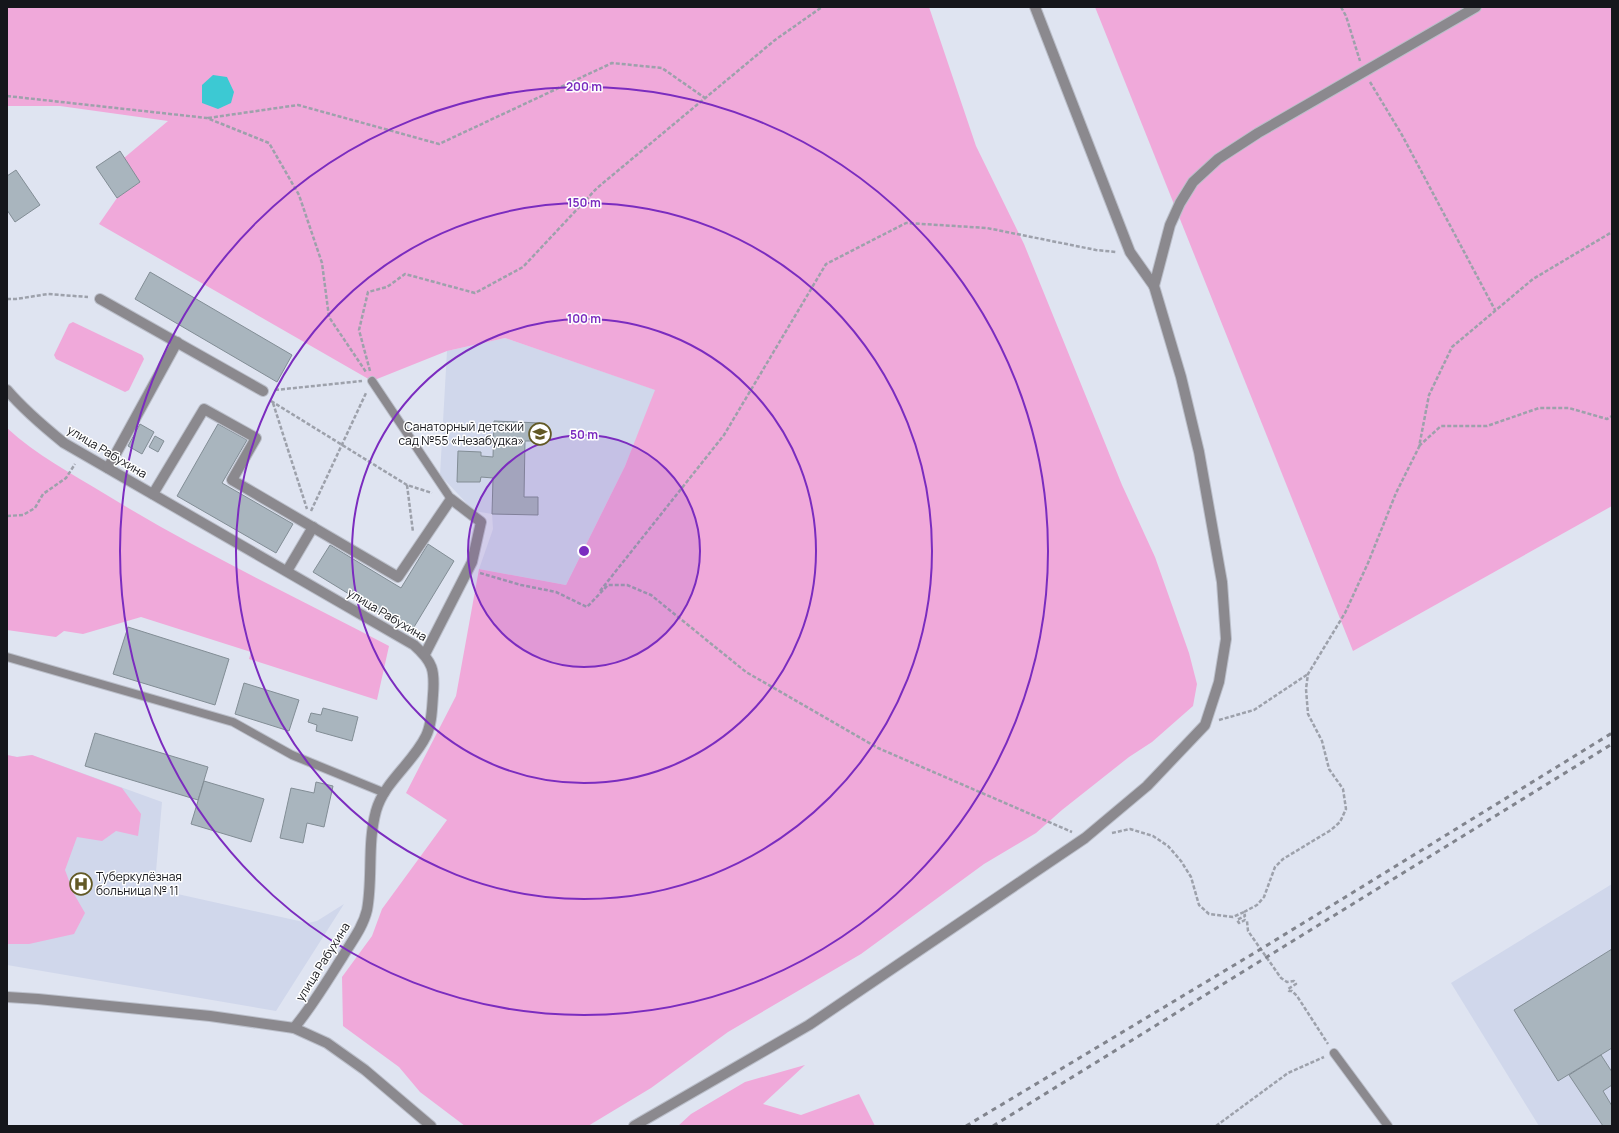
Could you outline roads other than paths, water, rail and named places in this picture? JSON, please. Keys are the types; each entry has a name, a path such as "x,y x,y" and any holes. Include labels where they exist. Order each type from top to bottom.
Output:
{"street":[{"path":"634,1126 809,1025 1085,838 1147,786 1205,725 1219,682 1226,639 1222,582 1199,452 1181,377 1154,286 1130,252 1035,7"},
{"path":"1154,286 1170,225 1180,203 1193,182 1218,159 1258,133 1476,7"},
{"path":"100,299 263,391"},
{"path":"108,468 177,342"},
{"name":"улица Рабухина","path":"7,390 42,426 64,443 414,644 425,654 432,666 434,682 432,714 427,736 385,792 376,810 371,835 369,857 370,886 366,912 360,930 311,1008 294,1028"},
{"path":"153,494 204,409 256,438 232,480 398,577 451,499 481,522 472,562 425,654"},
{"path":"287,571 314,527"},
{"path":"7,997 210,1016 294,1028 327,1043 365,1070 431,1126"}],"lane":[{"path":"372,380 451,499"},
{"path":"7,657 233,722 292,755 385,792"},
{"path":"1334,1053 1388,1126"}],"water":[{"path":"213,75 227,77 234,92 231,103 218,109 202,103 202,85"}],"railway":[{"path":"966,1126 1261,949 1612,733"},
{"path":"993,1126 1612,744"}],"place":[{"name":"Санаторный детский сад №55 «Незабудка»","path":"540,434"},
{"name":"Туберкулёзная больница № 11","path":"81,884"}]}
